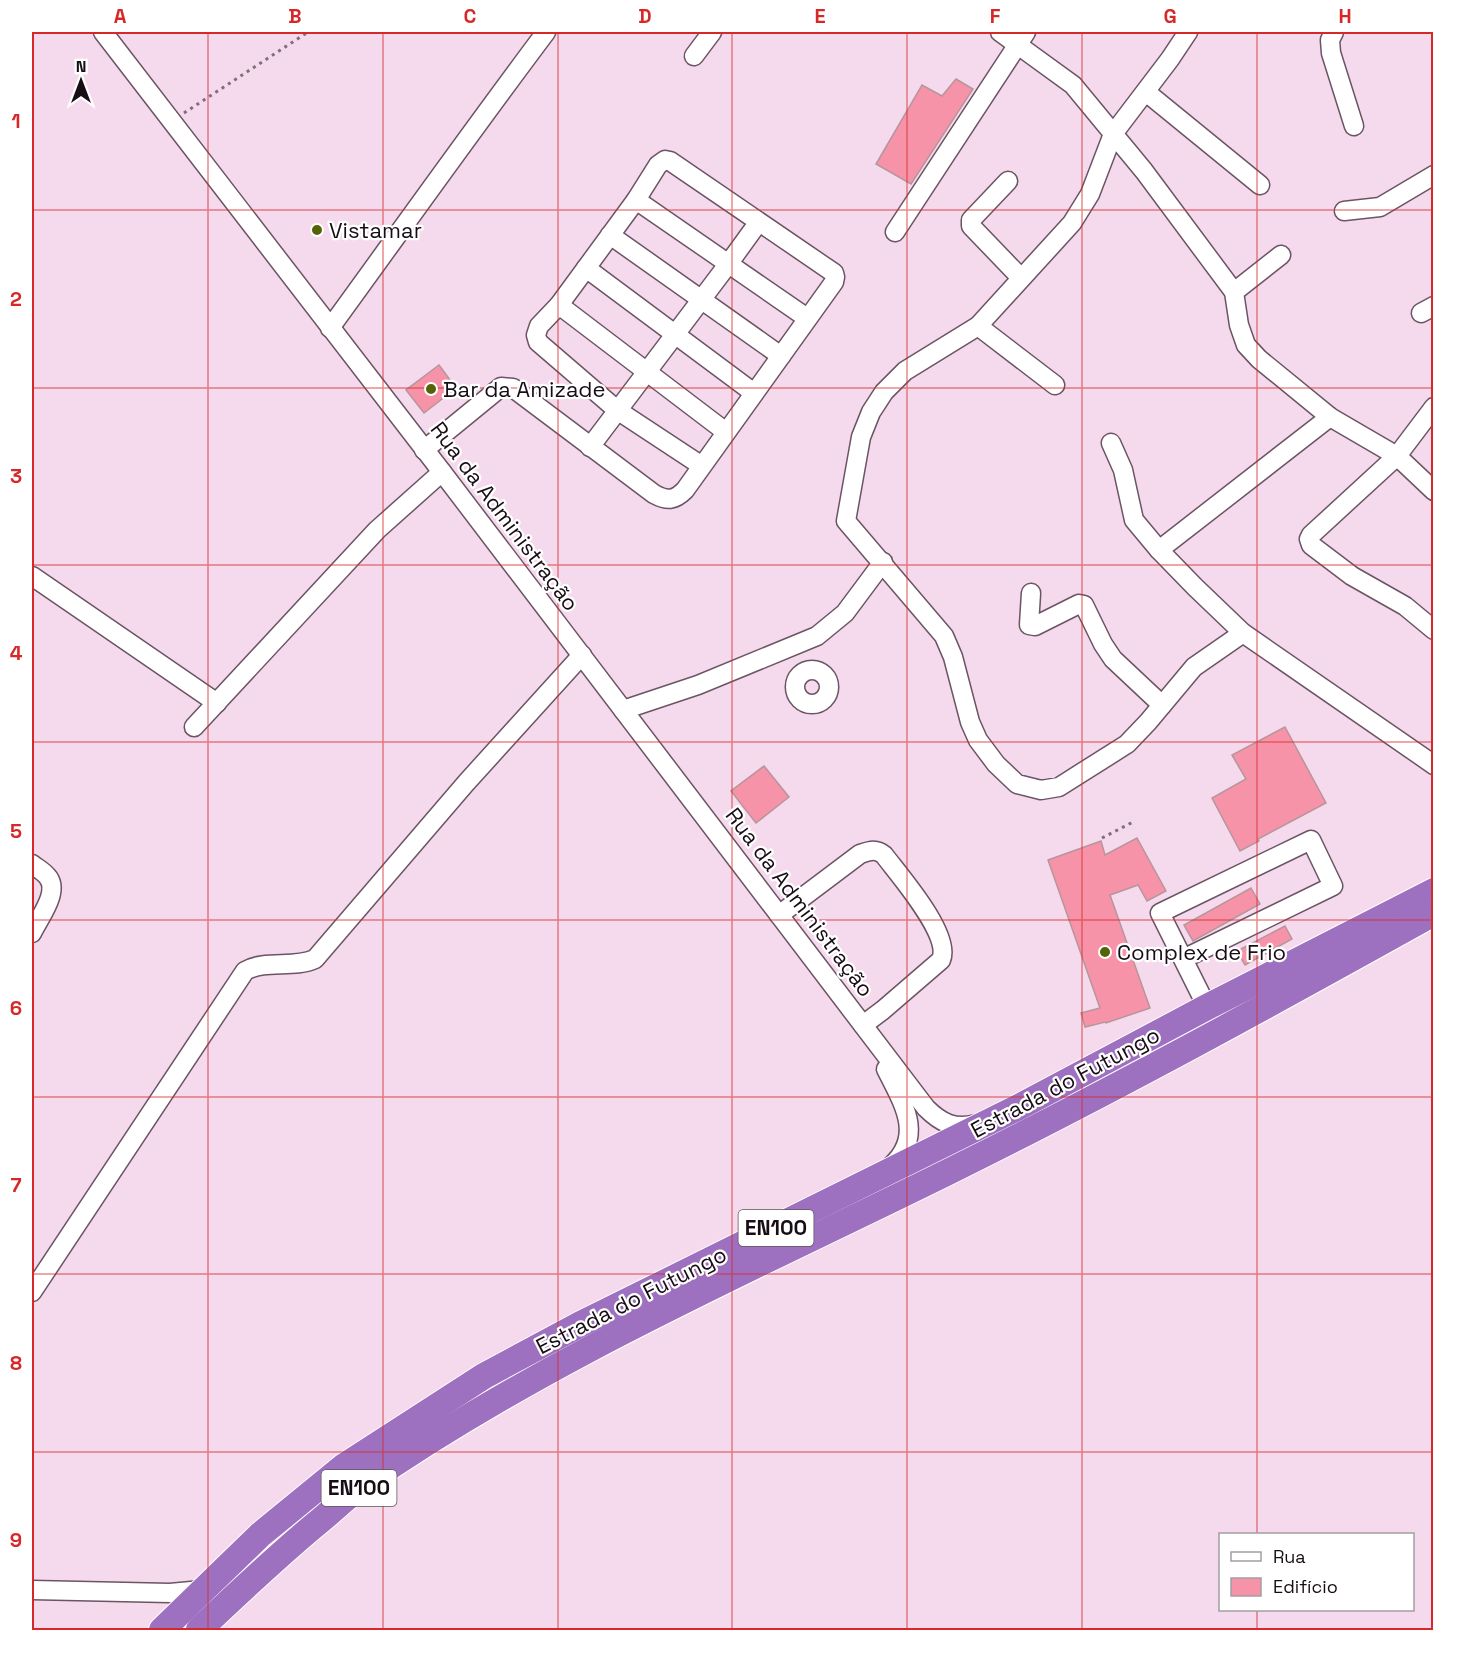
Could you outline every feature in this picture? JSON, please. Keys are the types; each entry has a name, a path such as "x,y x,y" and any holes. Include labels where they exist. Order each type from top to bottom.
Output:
{"highway":[{"name":"Estrada do Futungo","path":"162,1630 260,1535 344,1467 484,1376 579,1325 1019,1107 1207,1006 1434,891"},
{"name":"Estrada do Futungo","path":"199,1630 273,1560 360,1487 403,1456 496,1401 695,1294 1019,1137 1215,1034 1434,913"}],"street":[{"name":"Rua da Administração","path":"103,32 865,1027"},
{"path":"330,328 441,172 546,32"},
{"path":"694,56 712,32"},
{"path":"1000,32 1022,38 1073,85 1144,171 1234,292 1239,325 1246,345 1259,359 1330,417 1397,456 1434,490"},
{"path":"1188,32 1113,134 1090,194 1072,224 978,326 905,371 884,392 871,412 861,437 846,521 944,636 953,657 970,722 978,740 996,764 1017,784 1041,790 1059,787 1127,744 1194,667 1242,633"},
{"path":"1334,32 1330,40 1331,53 1354,126"},
{"path":"895,232 1022,38"},
{"path":"1146,92 1260,185"},
{"path":"424,450 501,387 507,386 513,388 654,494 666,500 676,498 685,490 834,282 835,277 834,273 670,161 665,160 658,165 636,200 559,304 539,326 536,335 538,342 617,410 702,466"},
{"path":"1344,211 1380,207 1434,175"},
{"path":"1008,181 971,220 971,225 1021,278"},
{"path":"636,200 807,318"},
{"path":"590,447 758,223"},
{"path":"610,235 781,356"},
{"path":"1234,292 1281,255"},
{"path":"586,268 754,393"},
{"path":"559,304 726,432"},
{"path":"978,326 1055,385"},
{"path":"1434,407 1397,456 1309,539 1311,545 1352,576 1405,606 1434,630"},
{"path":"1159,550 1330,417"},
{"path":"1111,444 1123,470 1134,520 1159,550 1242,633 1434,765"},
{"path":"194,727 377,530 442,472"},
{"path":"623,710 698,685 793,648 817,636 845,613 882,562"},
{"path":"32,576 217,703"},
{"path":"1031,593 1029,624 1032,626 1079,603 1084,604 1103,644 1113,659 1162,705"},
{"path":"793,648 804,671"},
{"path":"32,1292 245,971 254,966 304,964 315,959 466,783 582,655"},
{"path":"1183,959 1333,886 1311,840 1160,913 1183,959 1207,1006"},
{"path":"779,915 860,854 871,850 880,851 884,855 930,920 939,936 944,952 941,960 865,1027"},
{"path":"32,864 52,882 52,894 32,933"},
{"path":"865,1027 926,1108 947,1125 960,1127 973,1125 1019,1107"},
{"path":"865,1027 903,1104 909,1138 906,1149 899,1159 870,1182"},
{"path":"32,1590 170,1593 201,1590"}],"path":[{"path":"172,120 308,32"},
{"path":"1102,838 1133,822"}],"building":[{"path":"956,79 973,89 911,184 876,164 922,85 942,96"},
{"name":"Bar da Amizade","path":"439,365 456,388 424,413 406,390"},
{"path":"1285,727 1326,803 1240,851 1212,798 1246,779 1232,755"},
{"path":"764,766 789,797 756,823 731,791"},
{"name":"Complex de Frio","path":"1137,838 1166,891 1147,901 1138,885 1110,895 1150,1008 1106,1023 1085,1027 1081,1013 1100,1008 1048,860 1101,841 1105,855"},
{"path":"1251,888 1260,904 1193,941 1184,925"},
{"path":"1285,926 1292,939 1245,965 1237,951"}],"place":[{"name":"Vistamar","path":"317,230"},
{"name":"Bar da Amizade","path":"431,389"},
{"name":"Complex de Frio","path":"1105,952"}]}
